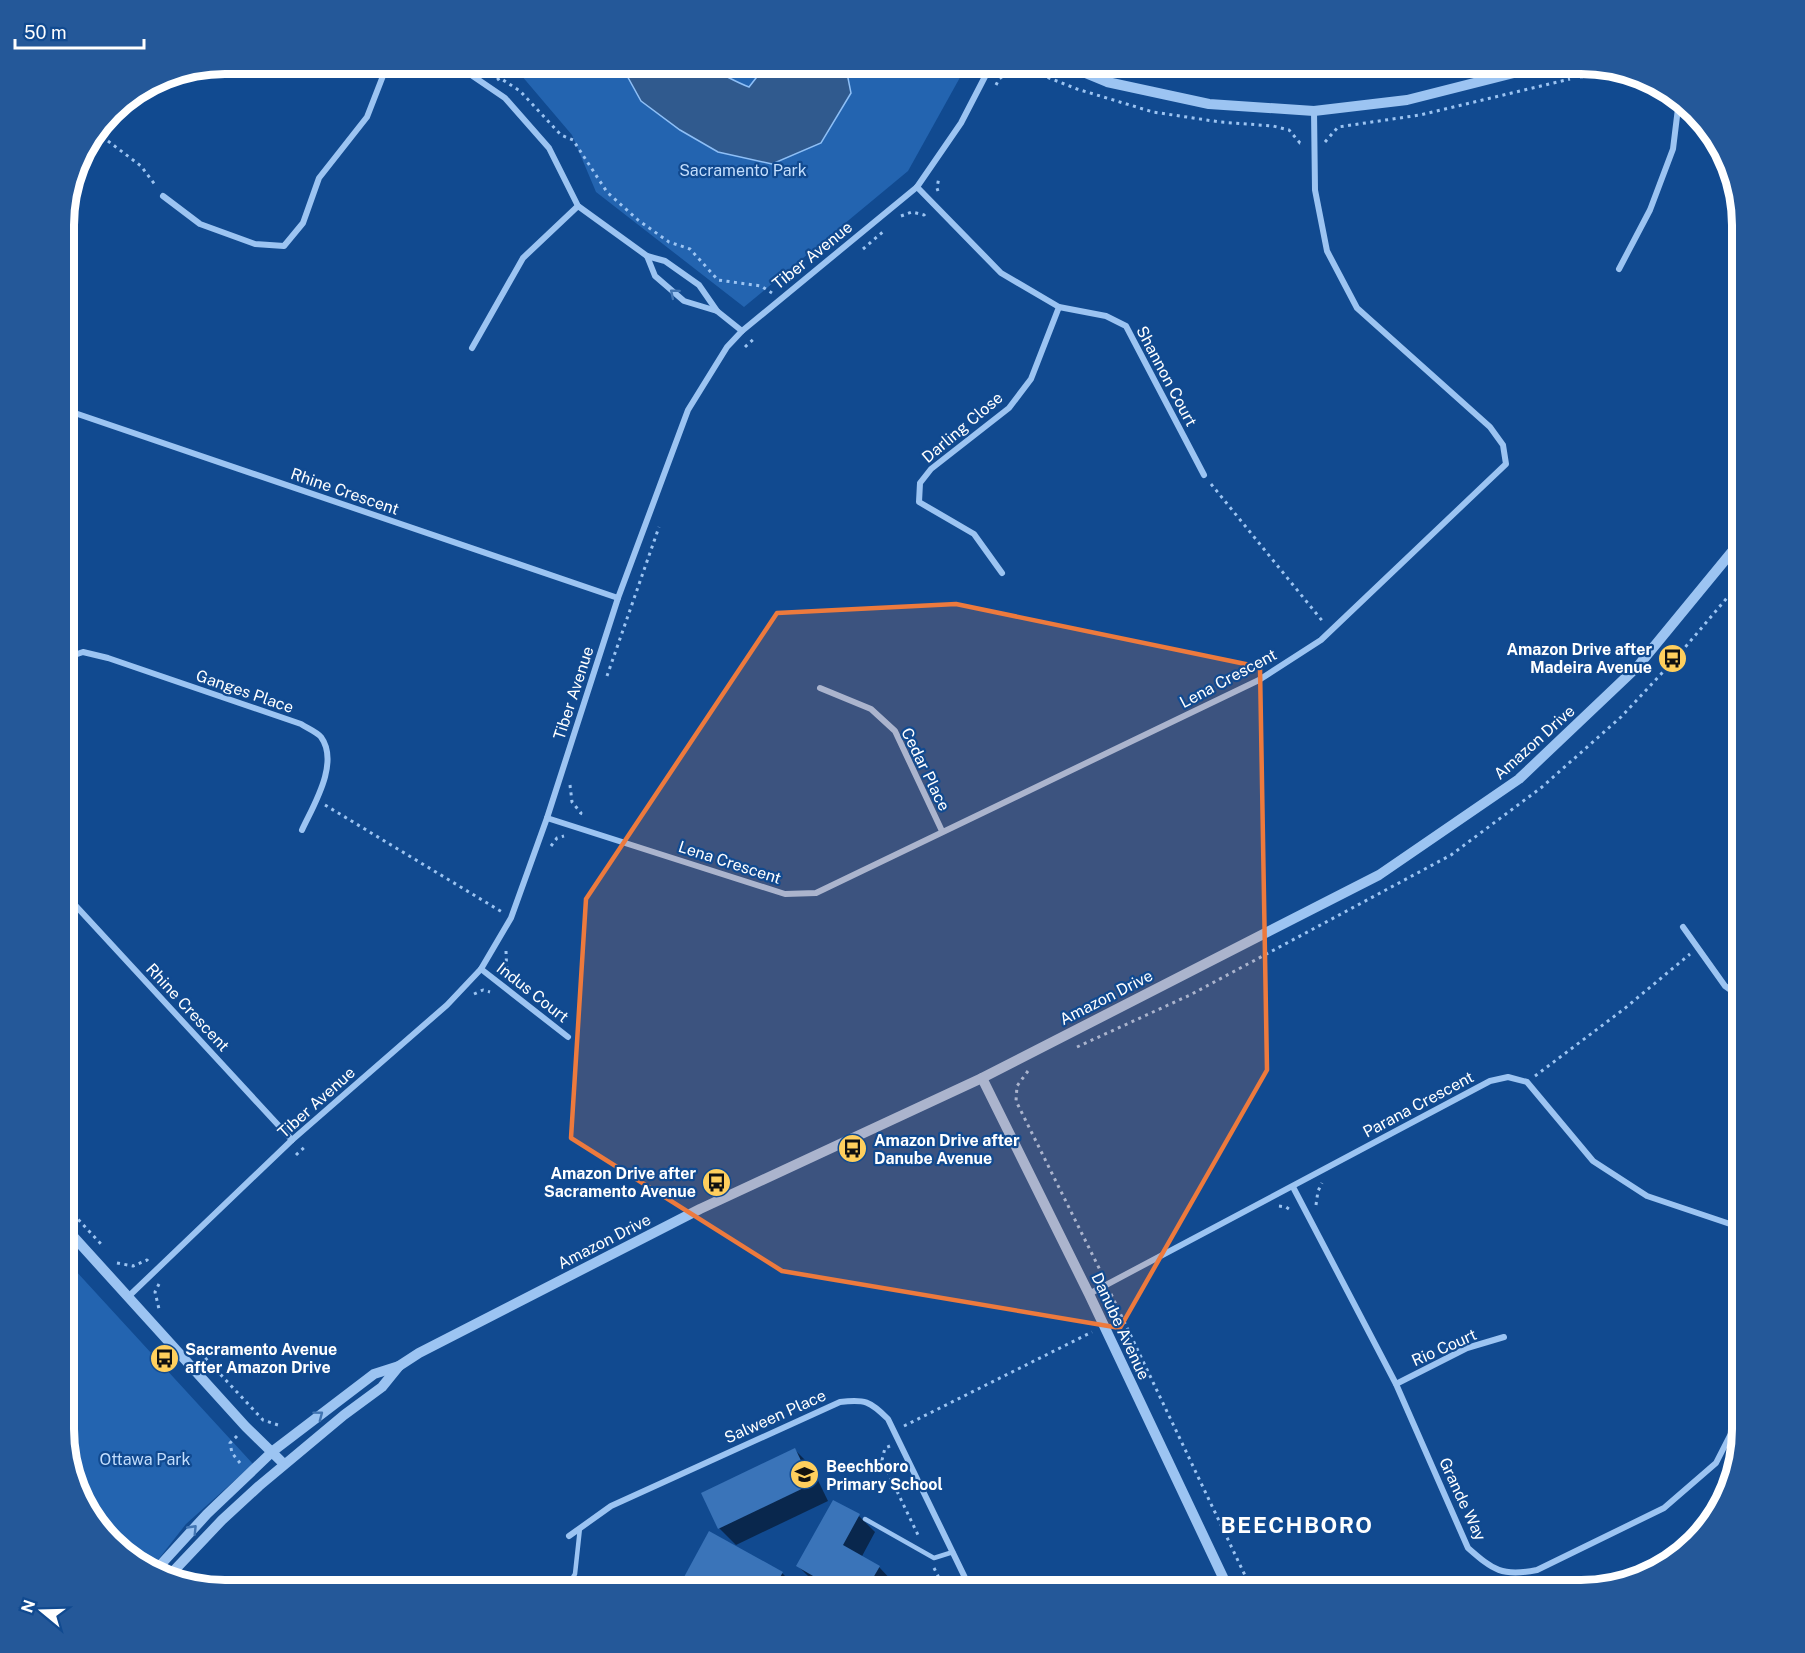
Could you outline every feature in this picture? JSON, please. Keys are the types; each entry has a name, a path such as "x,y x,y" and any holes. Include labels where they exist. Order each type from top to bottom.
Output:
{"street":[{"path":"163,195 200,224 255,244 284,246 303,223 319,178 367,117 384,74"},
{"path":"469,74 505,98 549,148 578,206 647,256 665,261 699,285 717,311 742,331"},
{"name":"Tiber Avenue","path":"129,1296 292,1140 447,1005 481,969 511,918 548,818 618,598 688,410 727,347 742,331 917,187 961,123 986,74"},
{"path":"1088,74 1107,82 1209,104 1314,111 1407,100 1504,74"},
{"path":"1619,269 1650,210 1672,149 1678,109"},
{"name":"Lena Crescent","path":"548,818 785,894 816,893 1259,680 1321,640 1506,464 1503,445 1490,427 1357,308 1327,251 1315,190 1314,111"},
{"name":"Shannon Court","path":"917,187 1002,273 1059,307 1106,316 1126,326 1204,475"},
{"path":"472,348 523,258 578,206"},
{"path":"647,256 655,276 684,301 717,311"},
{"name":"Darling Close","path":"1002,573 974,534 919,502 920,483 931,469 1009,408 1031,380 1059,307"},
{"name":"Rhine Crescent","path":"74,413 618,598"},
{"name":"Amazon Drive","path":"160,1565 207,1514 273,1451 374,1374 399,1366 419,1353 700,1209 982,1077 1380,875 1519,779 1638,666 1731,553"},
{"name":"Ganges Place","path":"74,655 83,652 108,658 301,724 321,736 328,758 324,782 302,830"},
{"name":"Cedar Place","path":"820,688 871,709 895,731 942,831"},
{"name":"Rhine Crescent","path":"74,904 292,1140"},
{"path":"1683,927 1725,986 1732,991"},
{"name":"Indus Court","path":"481,969 568,1037"},
{"name":"Danube Avenue","path":"982,1077 1089,1294 1224,1580"},
{"name":"Parana Crescent","path":"1089,1294 1490,1081 1508,1077 1527,1083"},
{"path":"1527,1083 1593,1161 1647,1196 1732,1225"},
{"name":"Grande Way","path":"1293,1187 1396,1384 1468,1548 1488,1566 1515,1575 1537,1570 1664,1508 1716,1463 1732,1432"},
{"path":"74,1237 246,1427 284,1464"},
{"name":"Rio Court","path":"1396,1384 1467,1348 1504,1337"},
{"name":"Amazon Drive","path":"174,1571 222,1520 284,1464 382,1387 399,1366"},
{"name":"Salween Place","path":"569,1536 611,1506 840,1402 856,1400 873,1404 888,1419 966,1580"}],"lane":[{"path":"865,1519 934,1558 953,1552"},
{"path":"571,1580 575,1574 580,1528"}],"path":[{"path":"993,89 999,79 1006,74"},
{"path":"1039,74 1077,89 1153,112 1220,122 1274,126 1289,130 1300,142 1315,143 1325,143 1338,127 1420,116 1567,80 1606,76"},
{"path":"489,87 500,78 520,92 561,135 573,140 608,192 638,220 669,242 690,249 718,280 761,286 780,298"},
{"path":"102,137 141,166 163,195"},
{"path":"897,218 912,212 924,214 943,198 937,188 940,173"},
{"path":"858,253 891,224"},
{"path":"740,352 762,330"},
{"path":"1204,475 1330,631"},
{"path":"605,682 659,526"},
{"path":"1072,1049 1190,995 1451,855 1542,787 1621,717 1676,658 1731,593"},
{"path":"548,850 557,838 574,833 581,813 573,802 570,783"},
{"path":"316,800 511,918"},
{"path":"1527,1083 1624,1009 1698,947"},
{"path":"469,996 483,990 494,992 509,975 506,948"},
{"path":"1725,986 1732,977"},
{"path":"1029,1069 1017,1086 1016,1101 1107,1285 1247,1580"},
{"path":"294,1157 311,1141"},
{"path":"74,1215 104,1247"},
{"path":"110,1255 117,1263 133,1266 147,1260 162,1277 155,1292 159,1309 166,1317"},
{"path":"894,1431 1104,1326"},
{"path":"189,1341 263,1420 278,1427 285,1426"},
{"path":"900,1442 885,1448 882,1460 921,1540"},
{"path":"930,1560 940,1580"}],"highlighted area":[{"path":"956,604 1260,667 1267,1070 1120,1328 782,1271 571,1138 586,899 777,613"}],"green space":[{"name":"Sacramento Park","path":"519,74 962,74 908,171 744,307 596,192 572,135"},
{"name":"Ottawa Park","path":"74,1269 253,1464 186,1524 155,1563 132,1548 111,1528 99,1513 85,1487 76,1458 74,1439"}],"shaded area":[{"path":"626,74 722,74 749,87 759,74 847,74 851,93 821,143 772,164 718,152 680,130 641,101"}],"building":[{"path":"795,1448 812,1484 718,1529 701,1493"},
{"path":"833,1500 860,1514 843,1545 880,1566 872,1580 820,1580 796,1566"},
{"path":"709,1531 783,1572 779,1580 682,1580"}],"place":[{"name":"Amazon Drive after Madeira Avenue","path":"1673,658"},
{"name":"Amazon Drive after Danube Avenue","path":"853,1149"},
{"name":"Amazon Drive after Sacramento Avenue","path":"717,1182"},
{"name":"Sacramento Avenue after Amazon Drive","path":"164,1358"},
{"name":"Beechboro Primary School","path":"805,1475"}],"district":[{"name":"BEECHBORO","path":"1297,1525"}]}
